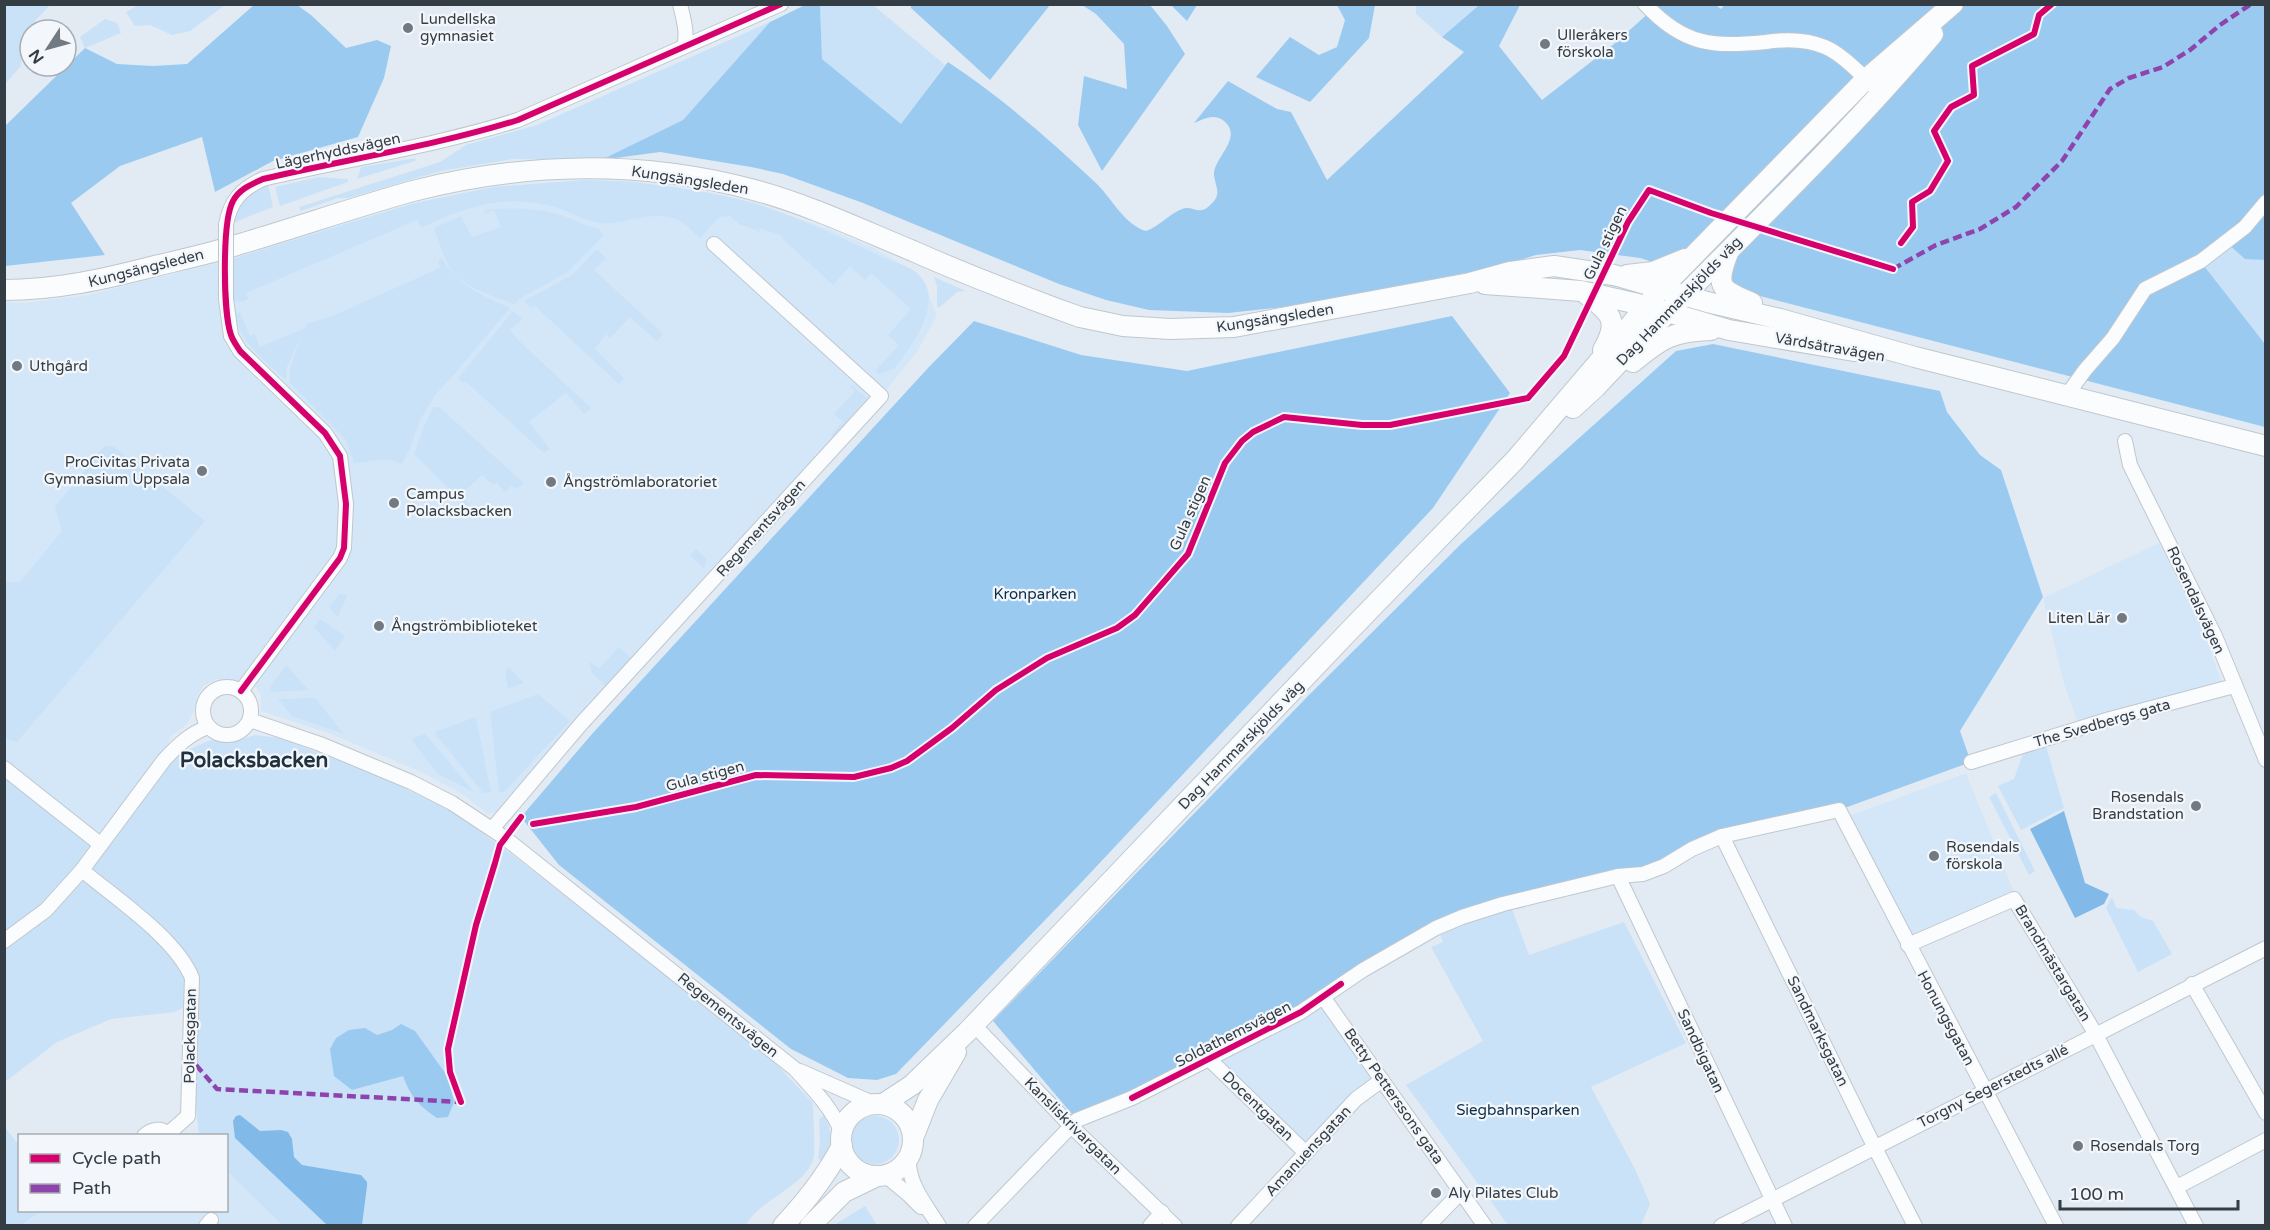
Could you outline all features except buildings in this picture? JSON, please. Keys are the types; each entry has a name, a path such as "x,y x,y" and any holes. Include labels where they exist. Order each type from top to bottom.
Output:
{"main road":[{"name":"Dag Hammarskjölds väg","path":"1592,382 1661,289 1865,80 1953,4"},
{"name":"Dag Hammarskjölds väg","path":"879,1104 912,1085 970,1028 1515,460 1592,382 1668,312 1882,94 1958,4"},
{"name":"Kungsängsleden","path":"4,290 89,283 237,245 416,190 495,175 585,167 634,169 724,183 757,191 837,220 1044,304 1080,317 1123,326 1191,329 1234,327 1470,283 1510,272 1554,266 1614,275 1684,295"},
{"path":"1731,247 1722,268 1723,286 1730,294 1757,304 1780,319"},
{"path":"1614,275 1653,273 1670,267 1698,251"},
{"name":"Kungsängsleden","path":"1470,283 1581,291 1668,312"},
{"path":"1581,291 1606,309 1613,324 1613,331 1592,382"},
{"name":"Vårdsätravägen","path":"1684,295 1915,357 2265,446"},
{"name":"Vårdsätravägen","path":"1668,312 1729,330 1994,376"},
{"path":"1592,382 1625,370 1651,347 1669,336 1685,331 1729,330"},
{"name":"Dag Hammarskjölds väg","path":"911,1148 928,1100 970,1028"},
{"path":"783,1226 826,1175 852,1114 861,1108 879,1104 902,1114 911,1126 911,1148 896,1171 844,1192 810,1226"},
{"path":"842,1139 845,1156 854,1167 865,1173 881,1176"}],"street":[{"path":"681,4 686,29 684,46"},
{"name":"Lägerhyddsvägen","path":"241,691 340,558 344,548 346,504 340,456 325,433 240,351 231,336 226,299 226,225 234,199 246,187 263,179 484,131 518,120 781,4"},
{"path":"1645,4 1683,35 1701,42 1721,45 1792,39 1826,47 1836,53 1882,94"},
{"path":"2067,395 2113,338 2145,289 2201,261 2245,227 2265,202"},
{"name":"Regementsvägen","path":"492,829 581,724 881,396 714,244"},
{"name":"Rosendalsvägen","path":"2125,441 2130,465 2215,636 2265,760"},
{"name":"The Svedbergs gata","path":"1971,762 2110,718 2234,686"},
{"path":"225,687 241,691 251,705 250,720 245,728 230,736 215,733 208,727 202,708 210,694 225,687"},
{"name":"Regementsvägen","path":"250,720 320,744 411,782 452,803 492,829 795,1069 832,1112 842,1139"},
{"path":"4,941 46,910 82,870 171,753 193,733 208,727"},
{"path":"4,768 100,844"},
{"name":"Soldathemsvägen","path":"975,1226 1017,1173 1077,1120 1132,1098 1301,1012 1363,970 1436,928 1503,904 1618,876 1642,874 1664,866 1692,849 1722,836 1839,810"},
{"name":"Honungsgatan","path":"1839,810 2053,1225"},
{"name":"Sandmarksgatan","path":"1722,836 1915,1226"},
{"name":"Polacksgatan","path":"82,870 129,906 179,955 187,965 192,978 188,1116 170,1134 155,1129 147,1134"},
{"name":"Sandbigatan","path":"1618,876 1785,1226"},
{"name":"Brandmästargatan","path":"1908,945 2014,899 2095,1034"},
{"name":"Torgny Segerstedts allé","path":"1721,1226 2265,948"},
{"path":"2192,984 2262,1097 2265,1113"},
{"name":"Betty Petterssons gata","path":"1323,997 1485,1226"},
{"name":"Kansliskrivargatan","path":"970,1028 1002,1054 1071,1126 1175,1226"},
{"path":"2095,1034 2196,1226"},
{"name":"Docentgatan","path":"1210,1060 1306,1153"},
{"name":"Regementsvägen","path":"795,1069 879,1104"},
{"name":"Amanuensgatan","path":"1238,1226 1356,1099 1382,1080"},
{"path":"2177,1187 2265,1140"},
{"path":"911,1148 908,1168 915,1187 939,1226"},
{"path":"881,1176 908,1194 939,1226"},
{"path":"1428,1226 1461,1192"},
{"path":"1150,1226 1162,1212"}],"shaded area":[{"name":"Campus Polacksbacken","path":"584,180 632,181 723,196 756,203 836,232 876,249 911,270 928,294 937,315 917,352 881,396 509,810 488,814 462,794 421,772 331,734 261,711 261,695 252,682 217,679 203,686 196,700 196,708 186,725 170,737 164,760 100,844 5,759 5,302 24,303 88,295 236,258 415,203 494,187"},
{"name":"Liten Lär","path":"2159,543 2206,638 2223,687 2080,728 2064,684 2043,598"},
{"name":"Rosendals förskola","path":"1966,773 2015,895 1910,940 1849,816"},
{"path":"2064,811 2085,883 2109,894 2104,904 2075,918 2030,829"},
{"path":"1321,1004 1380,1088 1293,1152 1209,1068"},
{"path":"240,1115 260,1131 288,1132 292,1139 294,1157 302,1165 361,1175 367,1182 362,1225 327,1225 235,1138 233,1121 236,1116"},
{"path":"228,1172 282,1225 22,1226 41,1212 228,1212"}],"green space":[{"path":"5,4 50,5 38,18 18,18 18,69 5,84"},
{"path":"255,4 297,5 346,48 377,40 391,46 384,78 358,137 273,161 215,192 202,137 120,166 71,203 105,255 5,266 5,126 54,78 78,78 78,55 85,48 117,64 153,66 187,64"},
{"path":"911,4 1050,5 990,80 911,8"},
{"path":"1725,4 2265,5 2265,260 2245,259 2226,242 2201,262 2265,344 2265,427 1756,295 1640,258 1580,250 1536,255 1497,267 1293,306 1228,313 1149,310 1106,300 1059,284 863,203 783,174 660,152 601,160 683,120 770,22 805,5 820,5 822,59 901,124 948,62 1006,104 1043,135 1097,184 1125,217 1138,228 1146,231 1181,209 1205,209 1216,199 1215,168 1231,134 1224,121 1216,117 1194,123 1228,81 1277,109 1291,112 1327,180 1464,52 1442,37 1479,5 1520,5 1499,46 1542,100 1614,44 1651,11 1645,5 1716,5 1721,9"},
{"path":"138,5 225,5 190,31 172,35 150,25 135,26 126,12"},
{"path":"820,5 873,5 945,65 901,125 822,59"},
{"path":"1082,5 1150,5 1185,54 1102,171 1078,125 1084,76 1127,89 1124,44 1096,14"},
{"path":"1171,5 1197,5 1187,21"},
{"path":"1337,5 1375,5 1369,38 1310,102 1256,77 1290,37 1319,55 1337,47 1345,20"},
{"path":"1416,5 1478,5 1442,37 1416,14"},
{"path":"105,19 117,23 121,33 85,48 80,37"},
{"path":"770,22 683,120 601,160 513,159 441,171 348,198 338,198 301,211 299,207 440,162 466,145 537,125"},
{"path":"416,158 415,161 357,179 361,167"},
{"path":"319,177 348,179 348,182 280,206 275,187"},
{"path":"584,180 654,185 707,192 765,207 805,222 907,267 919,275 927,287 929,302 923,323 913,343 894,369 879,374 875,371 899,345 888,335 911,309 871,273 865,280 850,266 833,285 782,238 784,236 758,228 761,232 739,224 730,216 719,217 700,238 687,226 669,217 659,216 601,223 558,208 521,202 504,202 471,208 421,228 417,220 246,293 248,299 246,300 241,302 231,297 232,259 415,203 494,187"},
{"path":"268,184 273,207 233,223 240,204 255,190"},
{"path":"488,209 526,209 555,213 600,229 603,236 568,272 514,304 470,286 455,275 445,259 434,228 461,216 472,237 501,227 494,210 484,214 484,211"},
{"path":"2226,241 2265,260 2265,344 2201,262"},
{"path":"597,249 606,258 594,270 663,334 657,341 630,317 610,338 606,334 595,349 624,378 619,384 534,305 532,308 524,301 572,275"},
{"path":"442,258 463,283 510,308 436,394 420,420 402,464 383,459 354,463 346,440 290,383 290,368 302,334 287,367 286,380 248,343 242,334 236,314 240,312 250,336 255,334 260,347 305,328 306,324 330,317 440,268 438,260"},
{"path":"934,277 966,291 957,292 939,308 937,307 937,286"},
{"path":"513,311 522,319 510,330 517,339 591,408 584,414 566,393 529,422 550,449 544,453 465,381 463,383 458,378"},
{"name":"Kronparken","path":"1452,316 1510,393 1433,508 1079,885 896,1074 877,1080 848,1078 791,1049 559,865 521,817 592,734 928,368 974,321 1081,355 1187,371"},
{"path":"1713,344 1940,391 1947,412 1980,455 2001,470 2043,597 1960,731 1971,762 1839,810 1722,836 1664,866 1462,917 1341,984 1077,1120 993,1021 1308,696 1461,544 1676,351"},
{"path":"851,385 867,398 833,437 831,435 843,422 834,414 855,391"},
{"path":"434,407 439,407 524,483 517,489 512,486 504,492 497,482 493,485 482,475 461,494 469,505 467,507 414,454"},
{"path":"105,445 114,447 205,521 17,742 9,740 5,736 5,582 20,582 62,531 55,507"},
{"path":"696,549 707,559 704,569 690,555"},
{"path":"340,593 347,596 338,617 329,607"},
{"path":"320,619 345,636 335,651 314,627"},
{"path":"619,647 632,659 610,685 605,685 592,673 589,661 599,669"},
{"path":"286,665 308,690 272,692 269,689"},
{"path":"509,667 524,683 508,688 505,670"},
{"path":"538,694 570,721 504,792 499,792 490,712"},
{"path":"315,698 344,734 292,716 278,699"},
{"path":"476,717 491,792 483,793 434,732"},
{"path":"425,734 474,792 438,774 411,739"},
{"path":"255,735 279,738 372,773 452,811 511,854 761,1048 813,1103 814,1155 808,1170 801,1178 761,1208 746,1225 282,1225 228,1172 228,1134 199,1134 191,1003 175,1012 111,1019 57,1042 5,1082 5,759 100,844 164,760 211,740 230,743"},
{"path":"2046,746 2064,808 2021,830 1998,786 2014,779 2023,754"},
{"path":"1996,793 2035,871 2029,875 1989,797"},
{"path":"2111,898 2116,908 2134,910 2141,917 2153,921 2172,954 2138,972 2106,908"},
{"name":"Siegbahnsparken","path":"1511,906 1529,955 1624,922 1686,1043 1591,1087 1636,1171 1650,1204 1641,1225 1508,1225 1406,1085 1483,1041 1431,947 1443,942 1438,930"},
{"path":"401,1024 415,1031 448,1077 454,1102 448,1117 437,1118 426,1110 412,1095 403,1076 352,1090 334,1076 330,1049 336,1038 349,1030 365,1028 377,1035"},
{"path":"824,1114 829,1126 830,1138 829,1151 824,1163 818,1158 819,1120"},
{"path":"870,1116 880,1116 892,1123 899,1135 899,1145 892,1157 880,1164 870,1164 855,1153 851,1145 851,1135 862,1120"},
{"path":"4,1126 18,1144 18,1212 41,1212 22,1225 5,1225"},
{"path":"865,1206 877,1225 834,1225"}],"marked path":[{"path":"1893,269 1936,245 1980,229 2016,207 2062,161 2110,89 2129,78 2163,67 2190,50 2220,25 2251,4"},
{"path":"196,1065 217,1089 461,1102"}],"cycle path":[{"path":"241,691 340,558 344,548 346,504 340,456 325,433 240,351 231,335 226,307 225,246 229,212 239,193 263,179 423,145 518,120 781,4"},
{"path":"1901,243 1913,227 1912,202 1930,191 1948,161 1934,131 1951,107 1974,95 1972,66 2034,34 2039,15 2052,4"},
{"name":"Gula stigen","path":"533,824 636,807 756,775 854,777 891,768 907,761 952,728 996,690 1047,658 1117,628 1135,615 1188,554 1225,463 1242,441 1253,432 1284,417 1362,425 1390,425 1528,398 1564,356 1628,222 1649,190 1711,213 1893,269"},
{"path":"461,1102 450,1072 448,1049 476,925 500,845 521,817"},
{"path":"1132,1098 1301,1012 1341,984"}],"place":[{"name":"Lundellska gymnasiet","path":"408,28"},
{"name":"Ulleråkers förskola","path":"1545,44"},
{"name":"Uthgård","path":"17,366"},
{"name":"ProCivitas Privata Gymnasium Uppsala","path":"202,471"},
{"name":"Ångströmlaboratoriet","path":"551,482"},
{"name":"Campus Polacksbacken","path":"394,503"},
{"name":"Liten Lär","path":"2122,618"},
{"name":"Ångströmbiblioteket","path":"379,626"},
{"name":"Rosendals Brandstation","path":"2196,806"},
{"name":"Rosendals förskola","path":"1934,856"},
{"name":"Rosendals Torg","path":"2078,1146"},
{"name":"Aly Pilates Club","path":"1436,1193"}],"district":[{"name":"Polacksbacken","path":"254,760"}]}
